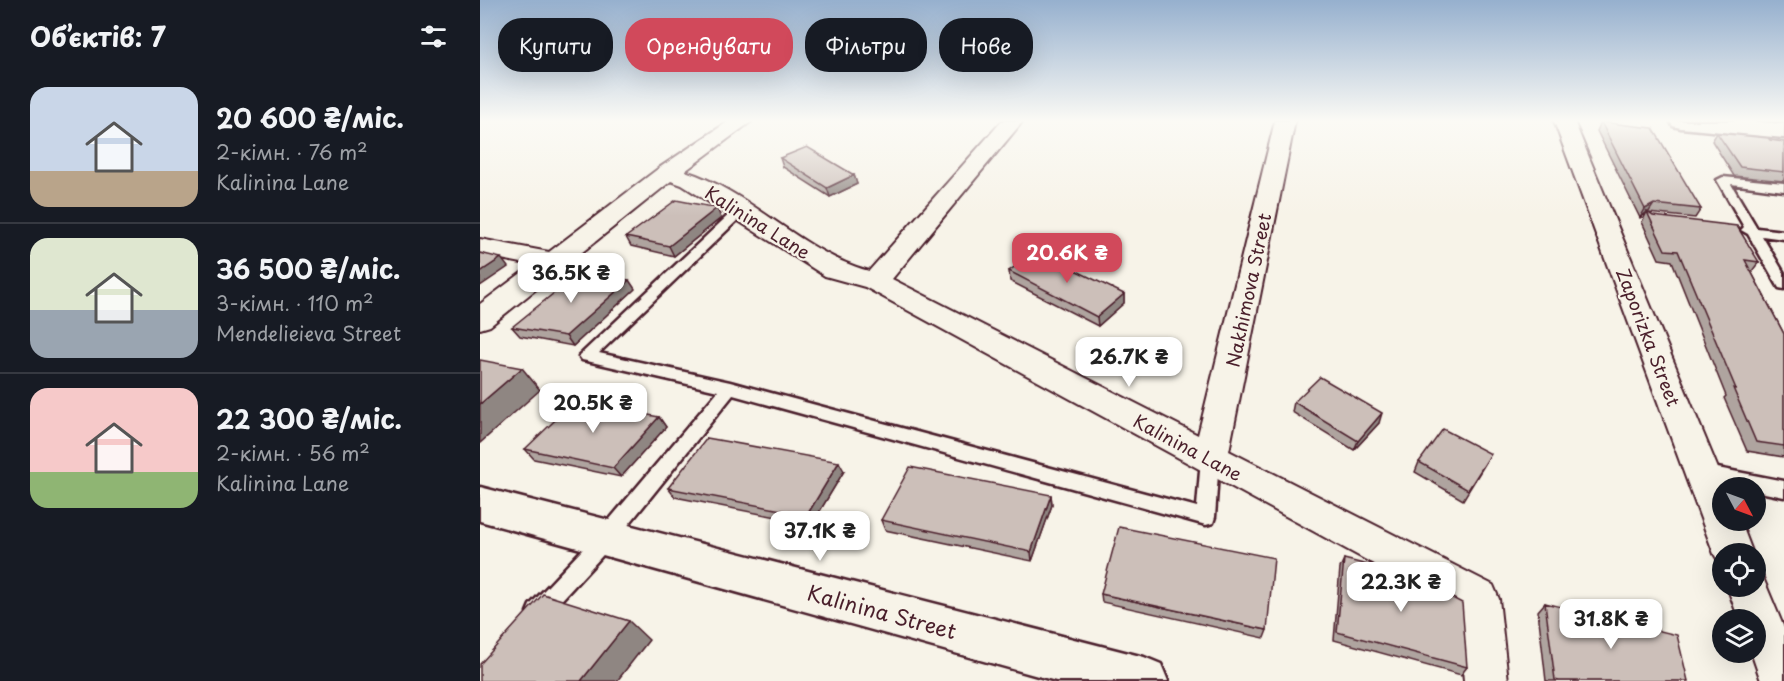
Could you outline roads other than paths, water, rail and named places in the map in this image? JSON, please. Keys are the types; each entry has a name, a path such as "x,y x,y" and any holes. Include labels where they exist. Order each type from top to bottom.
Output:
{"street":[{"path":"480,319 696,153"},
{"path":"875,282 986,153"},
{"name":"Nakhimova Street","path":"1210,459 1278,153"},
{"name":"Zaporizka Street","path":"1576,153 1730,543"},
{"name":"Kalinina Lane","path":"667,173 690,180 835,270 875,282 1478,599 1486,681"},
{"path":"480,247 553,261"},
{"name":"Kalinina Street","path":"480,504 1144,681"},
{"path":"1751,597 1783,681"}],"lane":[{"path":"1784,187 1723,180 1784,285"},
{"path":"741,210 587,356 730,388 1206,518 1210,459"},
{"path":"1729,228 1784,235"},
{"path":"527,623 606,538 730,388"},
{"path":"1702,472 1784,489"}]}
